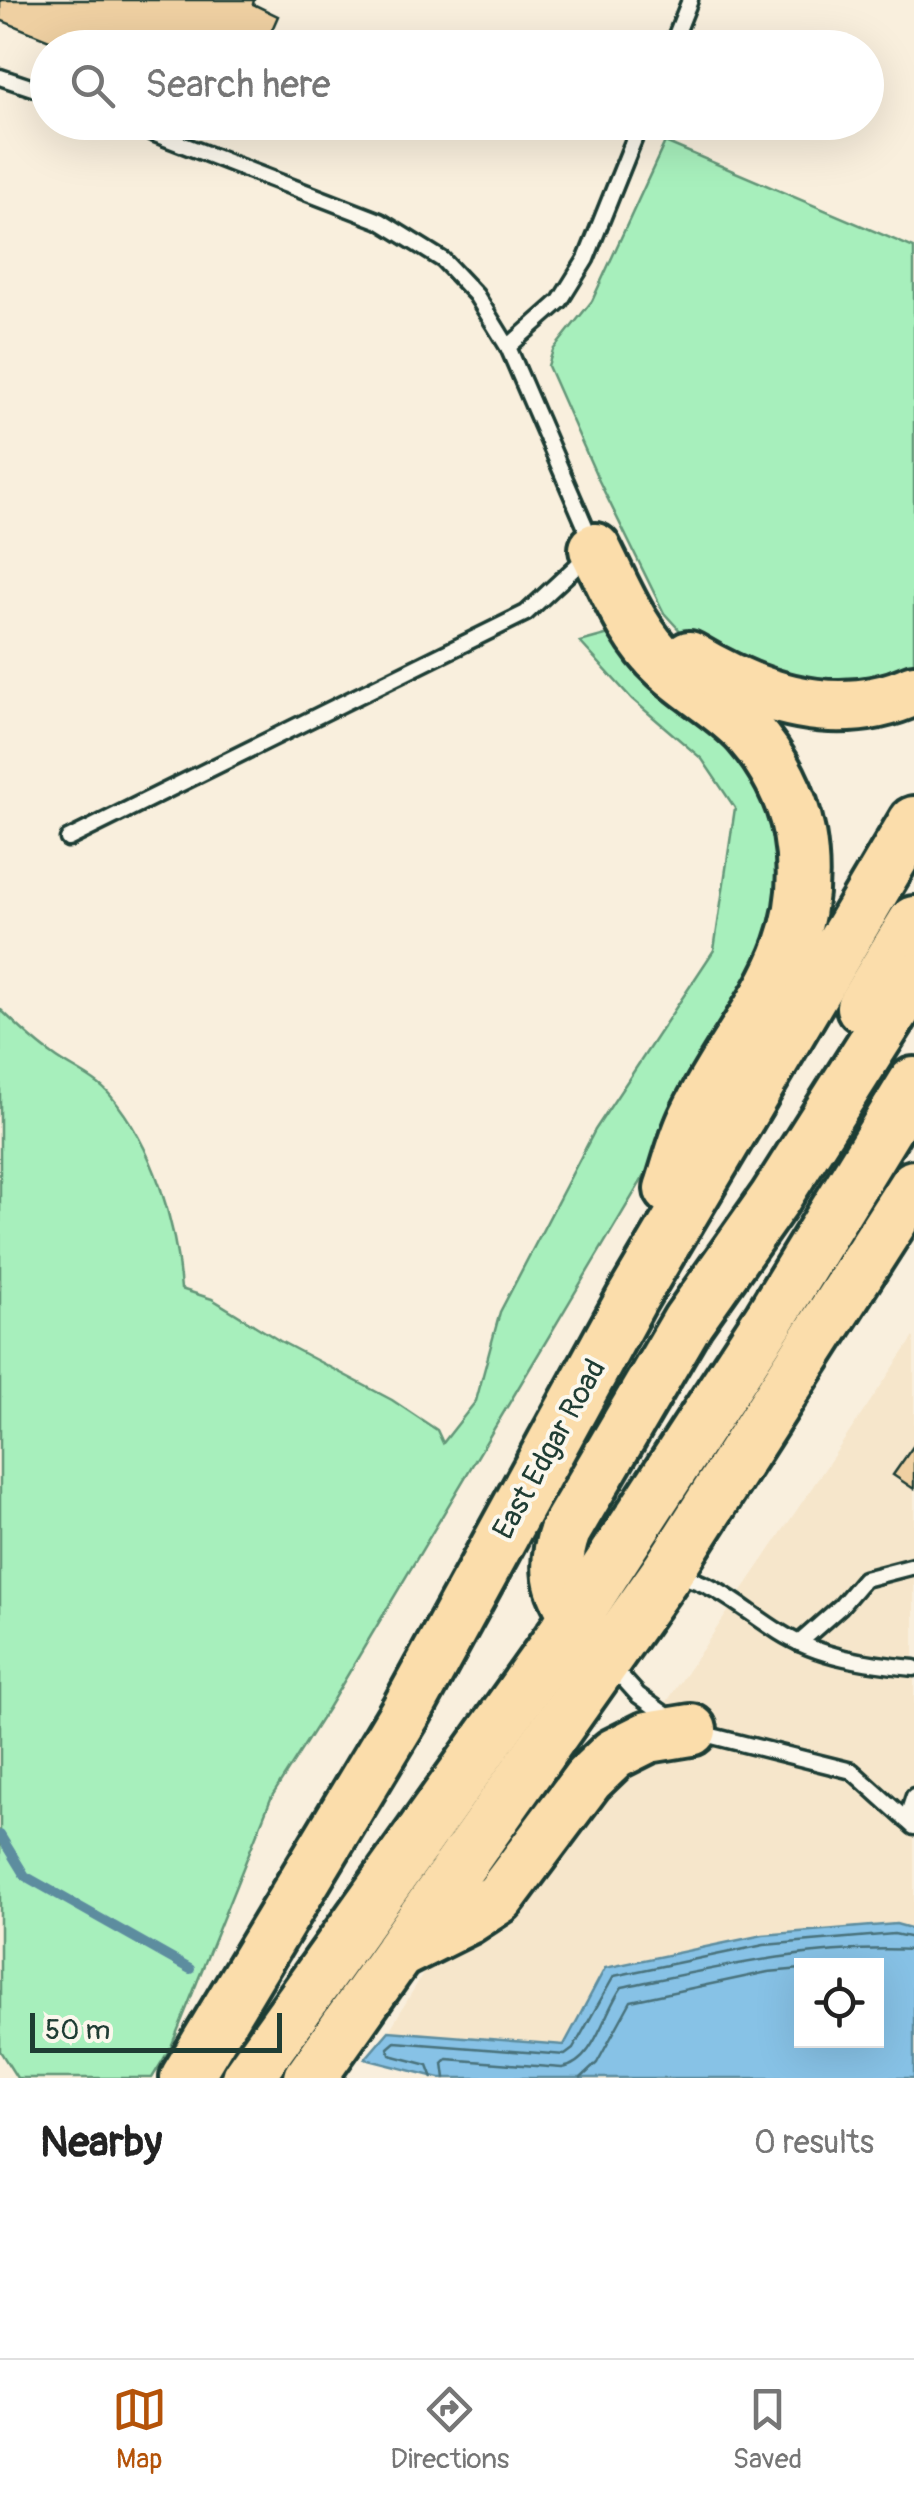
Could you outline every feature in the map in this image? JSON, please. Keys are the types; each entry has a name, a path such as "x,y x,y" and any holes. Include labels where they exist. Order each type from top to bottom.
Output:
{"highway":[{"path":"595,549 671,646 738,684 768,696 818,706 865,706 914,690"},
{"path":"595,549 636,627 663,663 747,732 773,766 795,812 804,877 794,940 694,1119 631,1300"},
{"name":"East Edgar Road","path":"186,2078 407,1710 631,1300 914,822"},
{"path":"607,1659 561,1590 558,1550 565,1532 688,1320 772,1156 914,922"},
{"path":"688,1320 775,1198 914,979"},
{"path":"310,2078 607,1659 640,1567 760,1334 914,1084"},
{"path":"247,2078 576,1616 640,1567 914,1186"},
{"path":"394,1956 468,1919 499,1898 588,1780 614,1754 648,1737 691,1730"}],"lane":[{"path":"678,30 690,0"},
{"path":"0,77 30,87"},
{"path":"68,839 526,613 595,549 508,347 476,295 443,260 380,221 171,140"},
{"path":"508,347 560,302 586,259 634,140"},
{"path":"799,1643 864,1579 910,1566"},
{"path":"640,1567 709,1584 799,1643 844,1657 914,1668"},
{"path":"607,1659 654,1708 691,1730 852,1771 910,1824"},
{"path":"910,1824 914,1796"}],"shaded area":[{"path":"914,1337 914,1929 896,1924 564,2045 389,2031 427,1967 508,1918 601,1799"}],"green space":[{"path":"665,142 914,248 914,671 808,688 685,636 664,613 599,481 548,366 553,350 592,301"},
{"path":"635,627 785,789 775,956 272,1796 171,2047 152,2078 17,2078 0,2051 0,1009 46,1050 104,1089 125,1116 160,1187 174,1238 181,1289 212,1299 280,1341 392,1400 437,1430 443,1443 476,1401 500,1312 595,1130 714,950 735,808 702,759 632,699 580,642"}],"water":[{"path":"896,1924 914,1929 914,2078 440,2078 365,2059 389,2031 564,2045 605,1968 763,1935"}],"building":[{"path":"0,0 254,0 253,4 278,16 272,30 30,32 0,20"},
{"path":"914,1445 914,1489 893,1475"}],"waterway":[{"path":"0,1835 25,1876 190,1969"}]}
